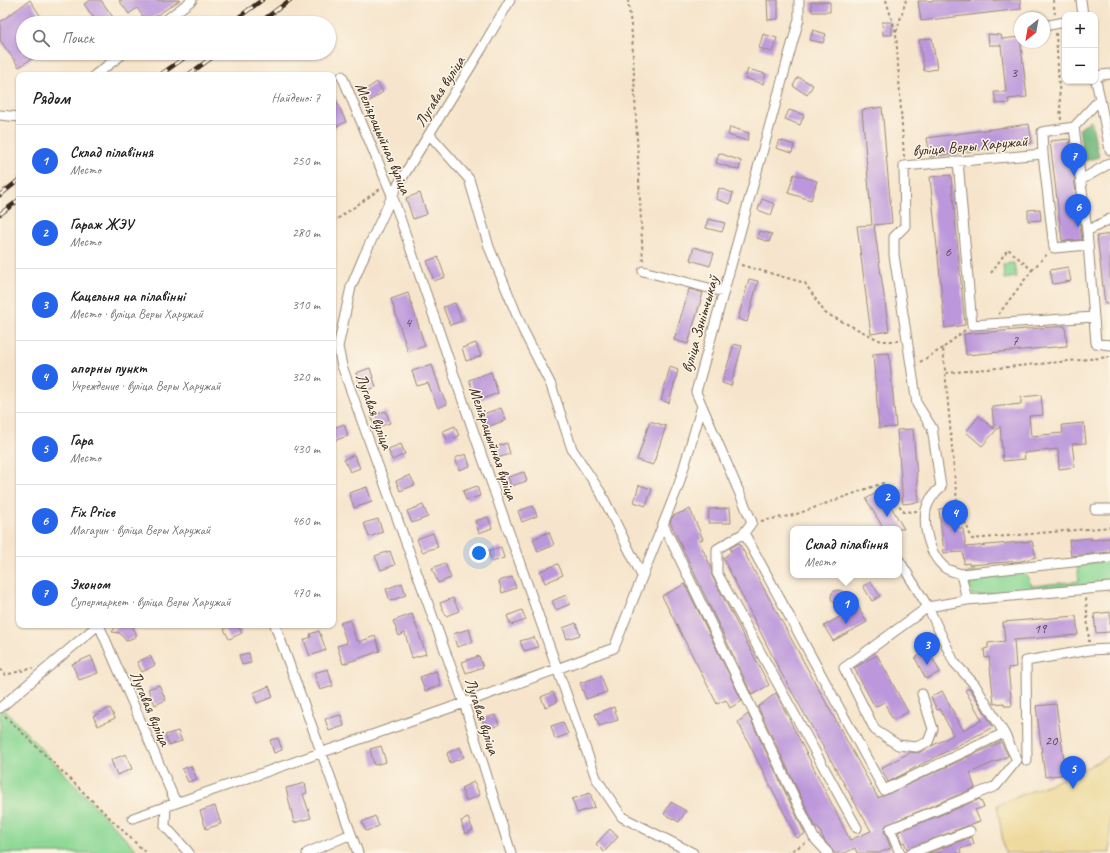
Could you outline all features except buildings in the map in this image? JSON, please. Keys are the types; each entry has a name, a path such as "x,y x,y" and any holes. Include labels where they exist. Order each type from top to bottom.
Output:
{"street":[{"path":"171,16 192,0"},
{"name":"Лугавая вуліца","path":"510,0 392,195 351,287 338,347 342,366 464,703 511,853"},
{"name":"вуліца Зянітчыкаў","path":"752,522 696,392 799,19 799,0"},
{"path":"1081,0 1083,12"},
{"path":"1050,25 1060,23"},
{"path":"99,72 115,60"},
{"path":"1098,76 1110,74"},
{"name":"Меліярацыйная вуліца","path":"342,76 392,195 483,459 559,668 596,778 622,817 693,853"},
{"path":"1097,84 1110,150"},
{"path":"1100,99 1074,127 1087,231 1096,343 1110,345"},
{"path":"0,115 16,117"},
{"name":"вуліца Веры Харужай","path":"904,166 1043,154 1042,132 1074,127"},
{"path":"430,134 469,179 489,247 523,330 551,385 572,449 601,493 642,576"},
{"path":"1043,154 1054,248 1088,245"},
{"path":"958,161 972,325 1094,317"},
{"path":"1081,180 1110,164"},
{"path":"904,166 905,226 894,237 894,255 917,404 932,428 941,487 933,495 926,510 927,534 934,555 945,568 961,574 1110,558"},
{"path":"1087,231 1110,219"},
{"path":"644,271 724,292"},
{"path":"133,818 464,703 614,648 679,484 702,406"},
{"path":"1095,509 1110,509"},
{"path":"752,522 744,533 717,549 717,573 857,828"},
{"path":"663,524 814,838 828,853"},
{"path":"744,533 884,790 1004,733"},
{"path":"900,853 890,829 996,786 1017,760 1004,733 975,685 954,662 928,608 902,565"},
{"path":"961,574 967,600"},
{"path":"922,694 933,729 928,742 916,747 898,745 875,730 844,668 928,608 967,600 1110,587"},
{"path":"0,708 94,628"},
{"name":"Лугавая вуліца","path":"99,628 176,803"},
{"path":"276,628 358,853"},
{"path":"1027,761 1026,660 1090,650 1110,649"},
{"path":"166,806 165,826 189,853"},
{"path":"911,853 970,832"},
{"path":"307,853 351,834"}],"path":[{"path":"628,0 632,34 644,271"},
{"path":"886,0 896,33 904,166"},
{"path":"896,33 906,0"},
{"path":"1053,0 1060,23 1061,129"},
{"path":"336,220 387,184"},
{"path":"991,318 998,315 1032,270 1054,248"},
{"path":"991,273 1008,249 1032,270"},
{"path":"732,262 805,283 825,313 881,341 907,340"},
{"path":"911,367 943,348 972,325"},
{"path":"943,348 957,502 972,539 1110,527"},
{"path":"946,373 1110,357"},
{"path":"752,522 794,515 883,483 904,512 926,510"},
{"path":"1086,589 1090,650"},
{"path":"0,669 5,675 54,662"},
{"path":"0,708 6,717 146,853"},
{"path":"787,853 814,838"}],"green space":[{"path":"1091,120 1099,157 1084,161 1079,129"},
{"path":"1014,263 1016,277 1004,279 1003,264"},
{"path":"1110,560 1110,583 972,596 967,573 1021,569 1026,574 1032,586 1079,581 1077,564"},
{"path":"0,705 139,853 0,853"}],"sand":[{"path":"1110,755 1110,853 1005,853 997,805 1077,773"}],"railway":[{"path":"240,16 262,0"},
{"path":"268,16 290,0"},
{"path":"164,72 181,60"},
{"path":"192,72 208,60"},
{"path":"0,195 16,182"},
{"path":"0,214 16,202"}],"place":[{"name":"Эконом","path":"1074,176"},
{"name":"Fix Price","path":"1078,227"},
{"name":"Гараж ЖЭУ","path":"887,517"},
{"name":"апорны пункт","path":"955,533"},
{"name":"Склад пілавіння","path":"846,624"},
{"name":"Кацельня на пілавінні","path":"927,665"},
{"name":"Гара","path":"1073,789"}]}
